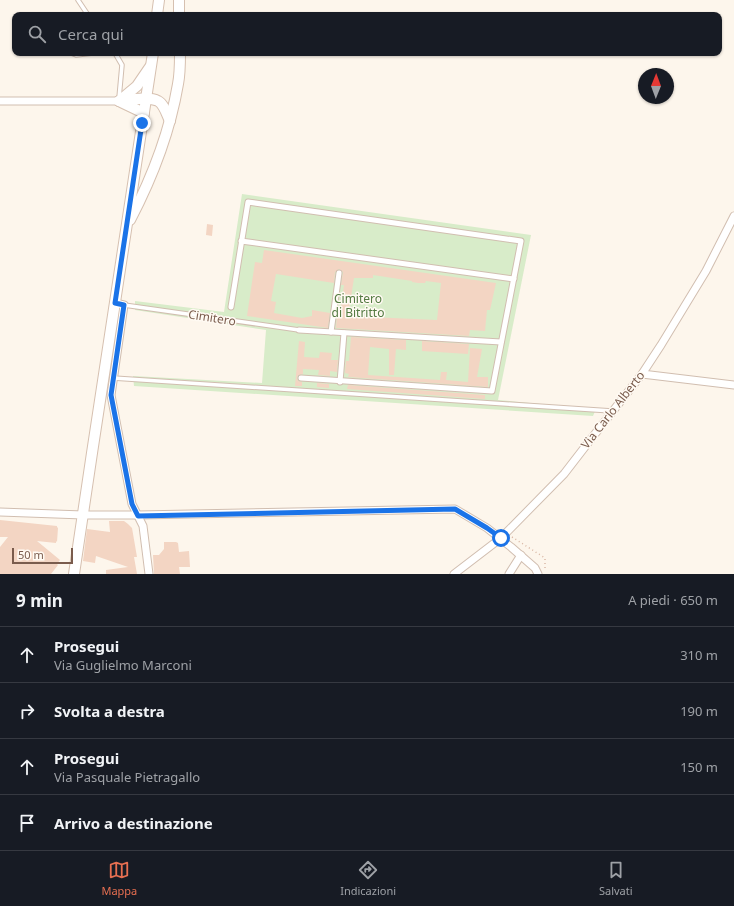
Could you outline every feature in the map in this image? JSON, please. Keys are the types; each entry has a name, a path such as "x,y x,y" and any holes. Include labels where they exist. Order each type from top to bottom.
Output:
{"main road":[{"path":"158,12 159,0"},
{"path":"179,0 179,12"},
{"path":"74,574 83,515 106,395 120,304 125,229 152,56"},
{"path":"125,229 145,191 170,121 178,82 180,56"},
{"path":"119,101 136,86 151,66"},
{"path":"119,101 146,99 159,101 170,121"},
{"path":"119,101 144,112"}],"street":[{"path":"0,101 119,101"},
{"path":"231,308 248,202 521,241 492,391 340,382 301,378"},
{"name":"Via Carlo Alberto","path":"454,574 501,538 564,474 642,374 706,271 734,216"},
{"path":"241,241 514,279"},
{"path":"331,332 339,273"},
{"path":"120,304 113,378 106,395 132,504 143,526 148,574"},
{"path":"299,330 501,342"},
{"path":"340,382 344,333"},
{"path":"642,374 734,385"},
{"path":"0,512 138,516 455,509 501,538 535,568 538,574"},
{"path":"509,574 521,555"}],"lane":[{"path":"78,0 86,12"},
{"path":"117,56 122,65 119,101"},
{"name":"Cimitero","path":"120,304 299,330"},
{"path":"113,378 612,411"}],"path":[{"path":"507,532 516,540 545,558 545,574"}],"green space":[{"name":"Cimitero di Bitritto","path":"242,194 531,235 498,400 596,409 593,416 134,386 133,376 262,383 266,330 135,310 135,301 224,312"}],"building":[{"path":"207,224 213,225 212,236 206,235"},
{"path":"264,250 496,283 490,310 487,310 485,331 470,330 469,336 336,328 337,314 340,314 344,285 341,285 343,272 339,269 335,272 334,283 276,274 271,301 276,302 274,313 302,318 312,316 312,310 330,313 328,328 247,316 255,262 262,263","holes":["373,275 418,283 425,283 426,281 441,283 437,320 348,316 354,278 373,278"]},
{"path":"351,337 406,340 406,350 396,349 394,375 389,375 389,349 370,347 368,375 440,380 441,372 447,372 446,380 468,382 470,348 482,349 477,377 488,377 488,387 348,377 349,374 345,373 346,361 349,361"},
{"path":"299,341 305,342 304,357 319,358 320,352 332,353 331,360 338,360 337,372 330,371 330,376 318,375 319,370 303,369 303,374 297,377 298,381 302,382 302,386 295,386"},
{"path":"422,341 469,344 468,354 422,351"},
{"path":"317,383 329,384 329,388 317,387"},
{"path":"348,385 485,395 485,399 347,389"},
{"path":"0,520 57,526 56,543 37,541 60,560 51,574 0,574 0,547 8,537 0,537"},
{"path":"109,521 124,521 132,528 137,557 134,557 137,574 106,574 106,570 128,567 96,556 95,563 83,561 87,529 110,532"},
{"path":"164,542 178,543 179,552 189,551 190,567 179,567 180,574 154,574 153,555 159,555 164,549"}],"route":[{"path":"142,123 115,303 124,305 111,395 132,504 138,516 455,509 501,538"}]}
